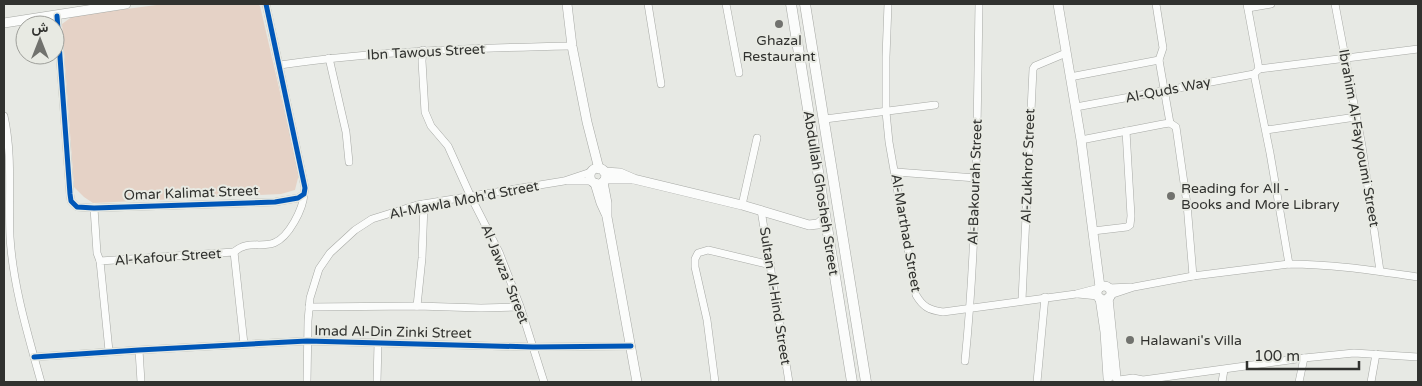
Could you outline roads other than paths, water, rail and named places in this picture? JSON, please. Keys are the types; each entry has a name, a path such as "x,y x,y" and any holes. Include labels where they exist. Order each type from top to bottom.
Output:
{"main road":[{"name":"Abdullah Ghosheh Street","path":"791,4 852,382"},
{"name":"Abdullah Ghosheh Street","path":"805,4 866,382"}],"street":[{"path":"63,15 126,4"},
{"path":"234,252 240,246 276,242 282,237 299,213 305,188 266,4"},
{"path":"567,4 572,46 598,176 601,203 607,217 632,346 637,382"},
{"path":"648,4 661,84"},
{"path":"726,4 739,73"},
{"name":"Al-Marthad Street","path":"888,4 886,112 889,142 896,172 916,295 921,304 933,311 943,312 1045,297 1104,292 1194,276 1289,264 1304,264 1418,277"},
{"name":"Al-Bakourah Street","path":"965,361 970,309 976,178 979,4"},
{"path":"1058,4 1081,140 1098,264 1097,274 1104,292 1105,332 1111,381 1133,378 1140,381 1304,358 1354,353 1418,357"},
{"path":"1156,4 1162,40 1162,54 1159,60 1170,123"},
{"path":"1271,4 1248,6 1266,130 1289,264"},
{"name":"Ibrahim Al-Fayyoumi Street","path":"1335,4 1362,146 1380,272"},
{"name":"Ibn Tawous Street","path":"280,65 329,58 422,50 572,46"},
{"name":"Al-Quds Way","path":"1076,107 1257,71 1344,57 1418,49"},
{"name":"Al-Jawza' Street","path":"422,50 425,112 431,126 448,146 499,252 520,307 544,382"},
{"name":"Al-Zukhrof Street","path":"1022,300 1033,69 1035,66 1066,53"},
{"path":"329,58 346,132 349,162"},
{"path":"1070,77 1159,60"},
{"name":"Omar Kalimat Street","path":"61,65 70,194 72,201 77,207 275,202 298,198 304,194"},
{"path":"825,119 935,105"},
{"path":"4,116 10,151 7,238 41,382"},
{"path":"1266,130 1356,117"},
{"path":"1081,140 1170,123 1176,127 1187,204 1194,276"},
{"path":"1093,231 1130,225 1126,131"},
{"path":"742,205 757,138"},
{"path":"896,172 976,178"},
{"name":"Sultan Al-Hind Street","path":"598,176 634,179 742,205 809,225 818,224 825,218"},
{"name":"Al-Mawla Moh'd Street","path":"307,382 310,298 320,269 330,253 355,230 372,219 390,212 424,204 598,176"},
{"path":"417,306 424,204"},
{"path":"94,208 100,262"},
{"name":"Sultan Al-Hind Street","path":"761,210 789,382"},
{"path":"715,382 707,320 695,267 695,259 698,253 708,250 771,265"},
{"name":"Al-Kafour Street","path":"108,352 100,262 234,252 244,344"},
{"path":"1037,382 1045,297"},
{"path":"309,307 520,307"},
{"name":"Imad Al-Din Zinki Street","path":"34,357 307,342 533,347 632,346"},
{"path":"377,382 378,343"},
{"path":"139,350 141,382"},
{"path":"1371,382 1376,354"},
{"path":"1299,382 1304,358"},
{"path":"1222,382 1224,370"}],"place":[{"name":"Ghazal Restaurant","path":"779,24"},
{"name":"Reading for All - Books and More Library","path":"1171,196"},
{"name":"Halawani's Villa","path":"1130,340"}]}
